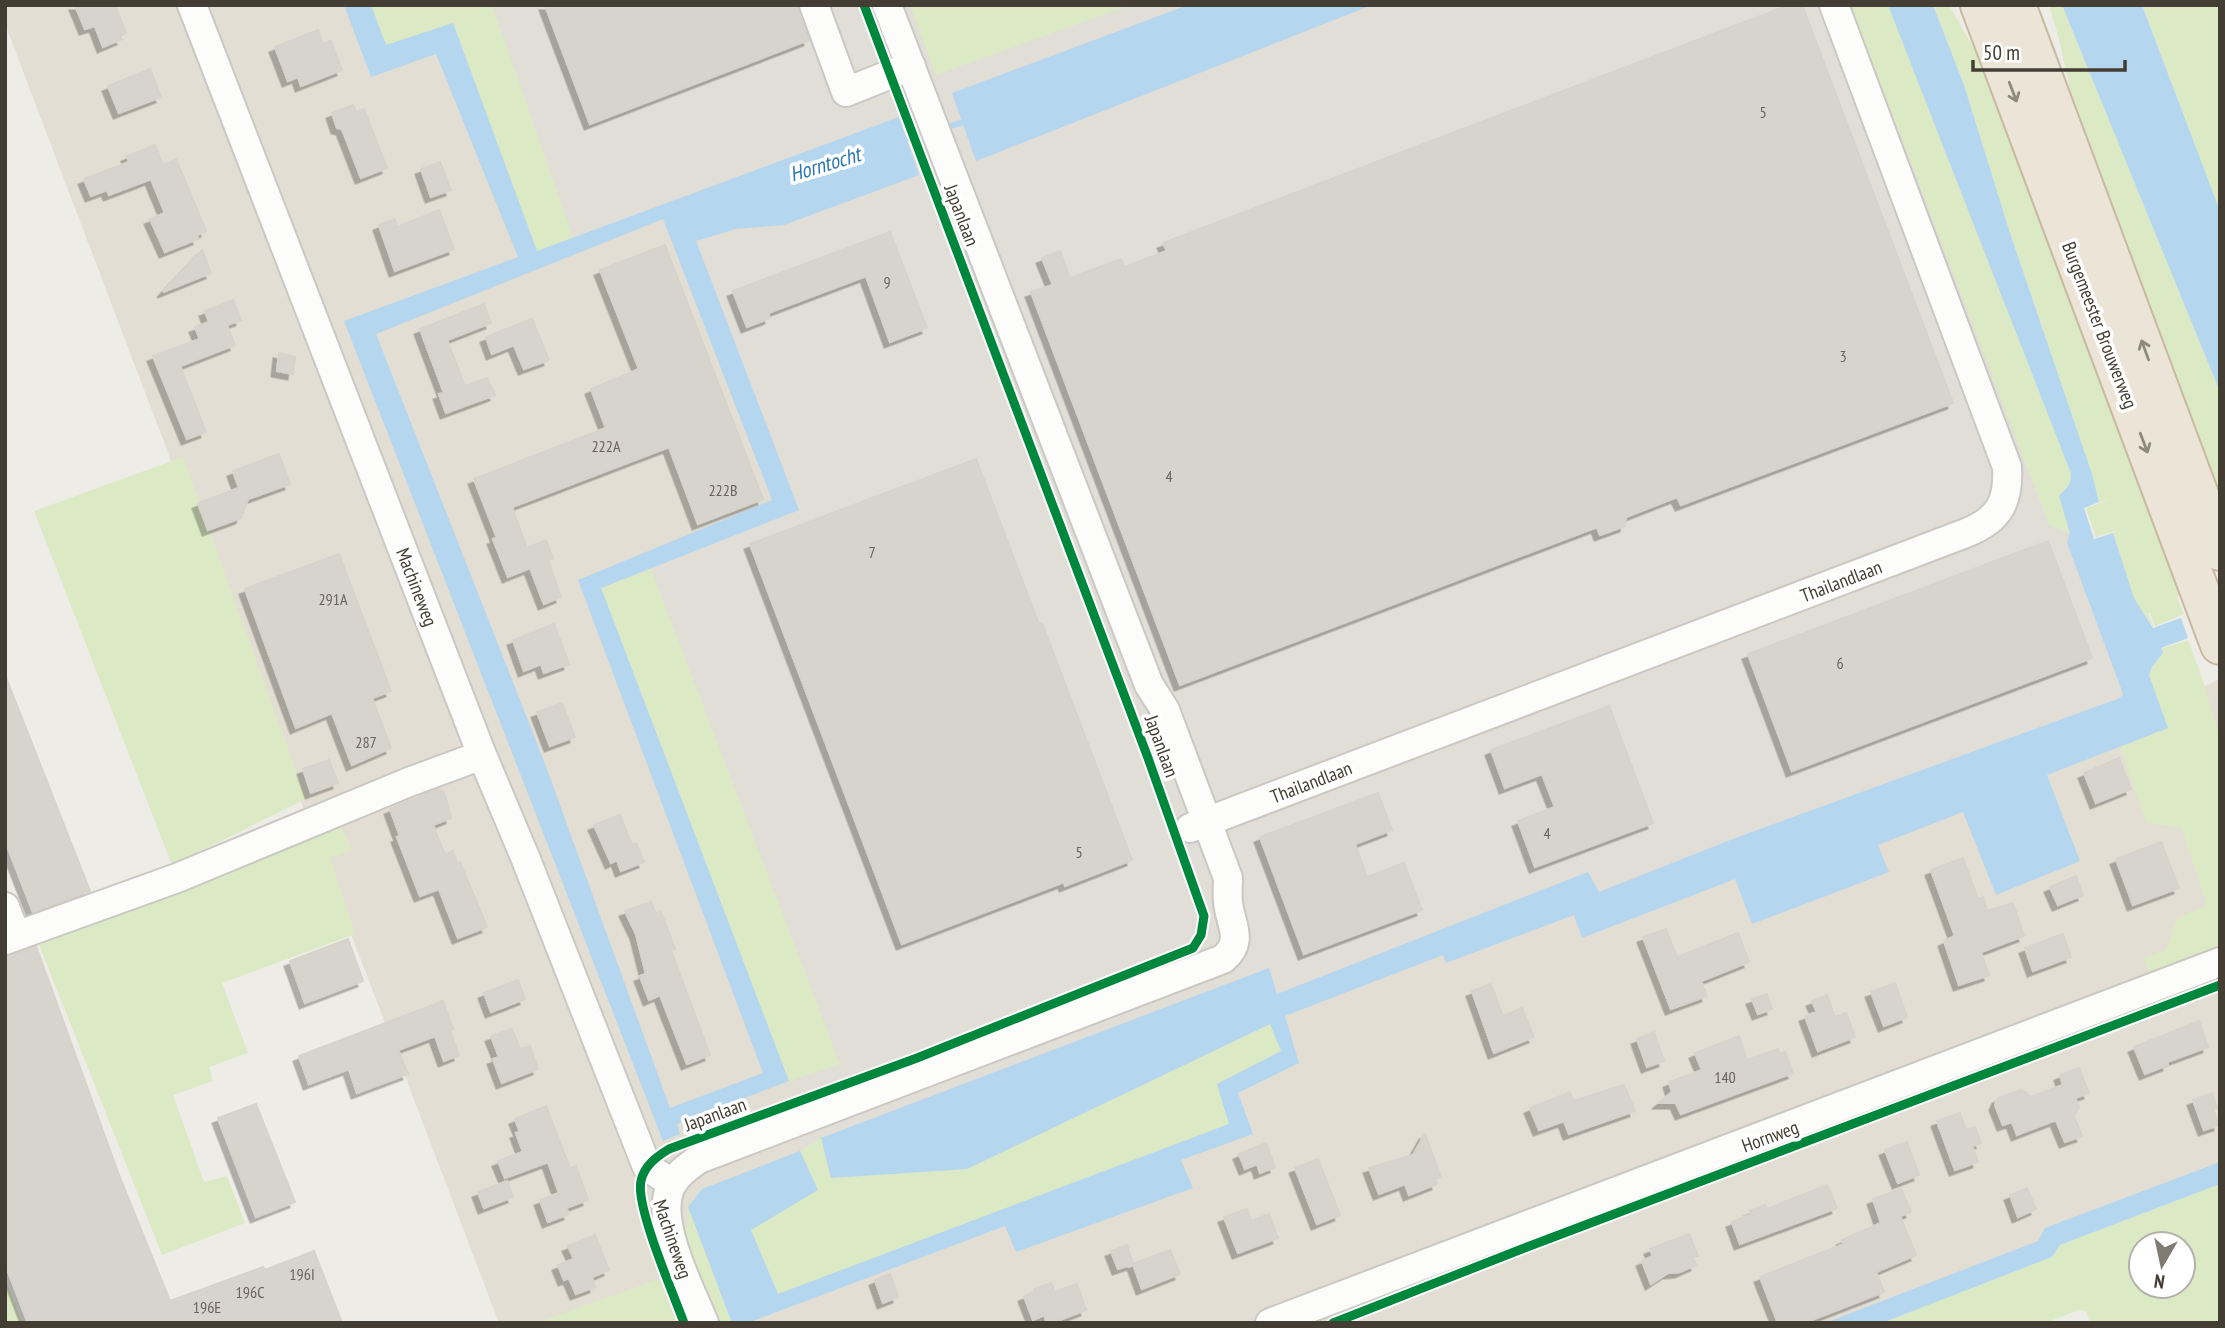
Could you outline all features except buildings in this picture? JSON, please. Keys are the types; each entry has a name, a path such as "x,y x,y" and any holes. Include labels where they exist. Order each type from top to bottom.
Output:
{"highway":[{"name":"Burgemeester Brouwerweg","path":"1980,5 2220,645"},
{"name":"Burgemeester Brouwerweg","path":"2016,5 2220,551"}],"street":[{"name":"Machineweg","path":"192,5 482,755 647,1167 672,1183 667,1195 667,1228 704,1323"},
{"path":"814,5 846,92 911,66"},
{"name":"Japanlaan","path":"672,1183 682,1171 699,1159 1223,959 1234,946 1235,934 1228,904 1228,878 1198,825 1165,710 1149,685 887,5"},
{"name":"Thailandlaan","path":"1198,825 1966,534 1983,526 2001,508 2008,482 2007,467 1834,5"},
{"path":"5,907 11,938 177,878 409,782 482,755"},
{"name":"Hornweg","path":"1270,1323 2220,962"}],"shaded area":[{"path":"5,5 365,5 448,38 668,206 2139,716 2220,679 2220,1175 1848,1323 499,1323 5,24"},
{"path":"365,5 1910,5 2139,716 799,1176 796,1050 627,570 786,508 667,207 530,258 449,38"}],"green space":[{"path":"371,5 492,5 573,237 537,251 453,23 386,45"},
{"path":"910,5 1130,5 936,75"},
{"path":"1851,5 1888,5 2070,471 2070,482 2059,496 2070,533 2049,525"},
{"path":"1933,5 1949,5 1982,62 2180,595 2177,597 2184,614 2155,626 2148,613 2154,628 2133,598 2113,533 2118,530 2096,537 2086,508 2109,500 2099,502 1964,85"},
{"path":"2049,5 2062,5 2220,392 2220,492 2070,89"},
{"path":"2142,5 2220,5 2220,211"},
{"path":"183,457 306,799 172,865 34,511"},
{"path":"651,569 840,1064 789,1081 601,588"},
{"path":"2188,640 2220,739 2220,954 2152,978 2144,958 2166,950 2177,918 2207,906 2182,828 2146,823 2120,747 2168,728 2148,675 2163,654 2161,649"},
{"path":"336,817 352,850 330,858 355,934 222,983 248,1053 209,1067 213,1081 173,1095 204,1182 227,1176 245,1223 162,1255 36,937"},
{"path":"1271,1024 1281,1051 1217,1084 1229,1124 778,1294 750,1230 818,1190 800,1151 821,1138 831,1178 967,1169"},
{"path":"2220,1184 2220,1323 2090,1323 2086,1311 2079,1310 2045,1323 1882,1323 2052,1257 2060,1245"},
{"path":"688,1207 732,1323 717,1323 683,1235 682,1228 687,1228"},
{"path":"5,1278 22,1323 5,1323"},
{"path":"659,1279 676,1323 536,1323"}],"water":[{"path":"344,5 371,5 386,45 453,23 537,251 899,117 919,175 784,225 736,229 696,241 799,510 601,588 789,1081 677,1124 680,1134 663,1141 344,321 518,257 436,54 371,77","holes":["663,219 772,500 578,580 763,1073 670,1108 544,761 376,334"]},
{"path":"1188,5 1372,5 976,161 952,93"},
{"path":"1888,5 1933,5 1964,85 2010,233 2092,474 2099,502 2084,508 2094,539 2113,533 2134,598 2153,628 2181,618 2188,638 2161,648 2163,653 2149,675 2168,728 2047,775 2080,861 1996,895 1963,812 1878,845 1889,872 1752,924 1735,879 1582,938 1574,915 1446,963 1443,955 1285,1016 1299,1063 1238,1093 1253,1134 1181,1160 1193,1188 1016,1252 1005,1226 753,1323 732,1323 688,1207 702,1189 800,1151 818,1190 751,1230 778,1294 1229,1124 1217,1084 1281,1051 1270,1024 967,1169 831,1178 821,1138 1269,968 1277,994 1588,872 1599,892 1738,837 2120,698 2122,691 2067,543 2070,533 2059,496 2070,482 2070,471"},
{"path":"2062,5 2142,5 2220,211 2220,392"},
{"path":"2220,1162 2220,1184 2060,1245 2052,1257 1882,1323 1825,1323 2038,1241 2045,1228"}],"waterway":[{"name":"Horntocht","path":"944,128 970,120"},
{"name":"Horntocht","path":"900,141 930,133"}],"cycle path":[{"path":"684,1323 644,1210 641,1181 651,1162 669,1149 917,1058 1193,948 1201,935 1204,916 1148,758 864,5"},
{"path":"1333,1323 2220,985"}]}
